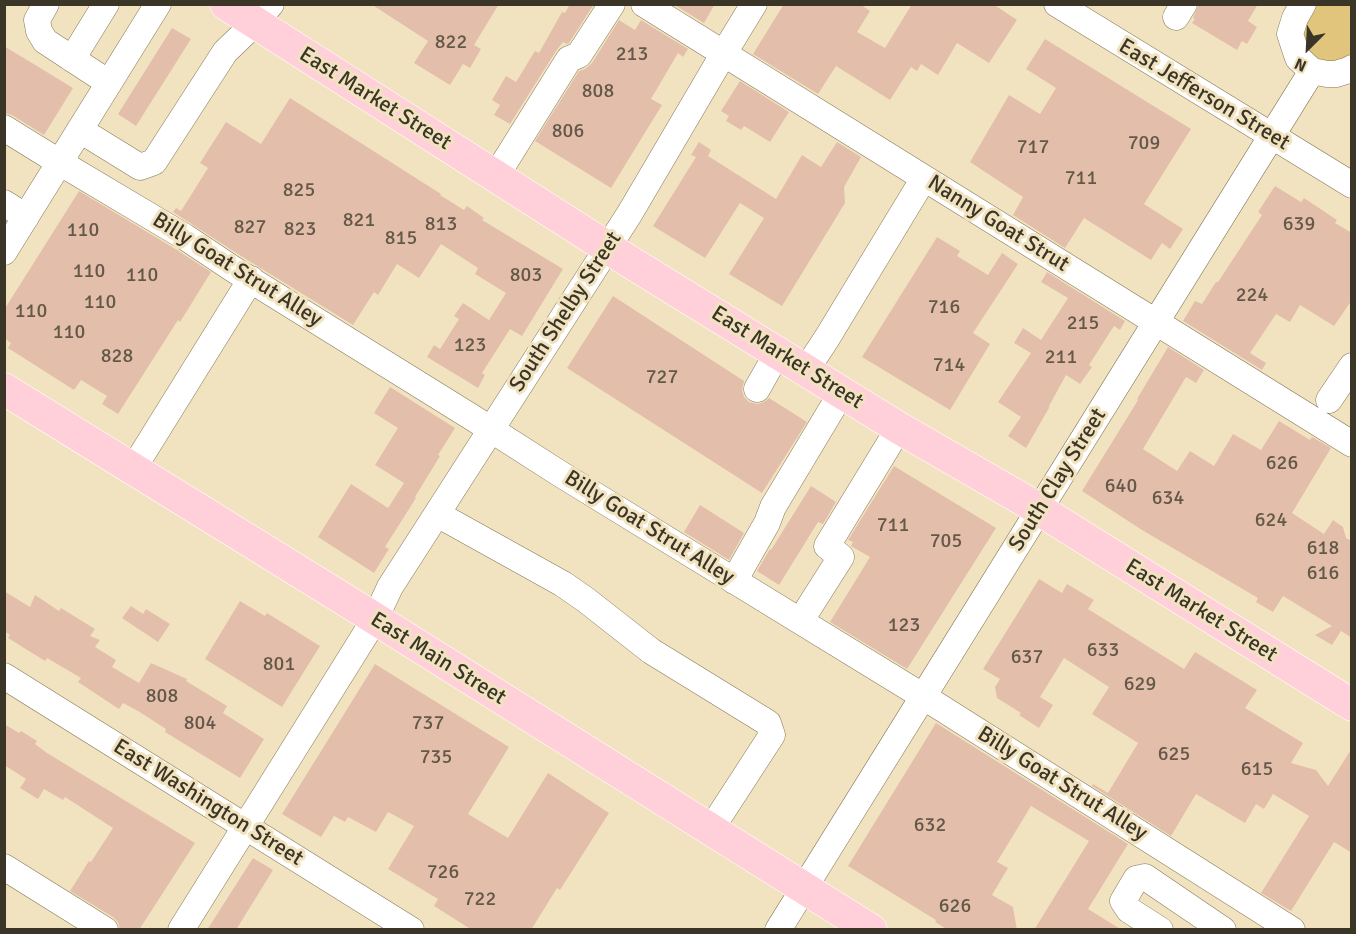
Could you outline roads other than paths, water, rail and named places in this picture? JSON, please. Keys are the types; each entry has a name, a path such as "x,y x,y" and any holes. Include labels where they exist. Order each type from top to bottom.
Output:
{"main road":[{"name":"East Market Street","path":"226,4 263,14 496,176 899,428 1040,510 1352,705"},
{"name":"East Main Street","path":"4,390 871,930"}],"street":[{"path":"46,4 37,20 39,31 45,41 109,83"},
{"path":"72,59 106,4"},
{"path":"4,252 158,4"},
{"path":"496,176 569,59 579,55 612,4"},
{"name":"Nanny Goat Strut","path":"644,4 1352,444"},
{"name":"South Shelby Street","path":"181,930 375,619 390,587 630,213 754,4"},
{"name":"East Jefferson Street","path":"1057,4 1352,185"},
{"path":"1304,4 1295,18 1290,34 1298,58 1312,71 1327,74 1336,74 1352,68"},
{"path":"80,130 140,167 154,162 225,52 263,14"},
{"name":"South Clay Street","path":"778,930 1312,71"},
{"name":"Billy Goat Strut Alley","path":"4,128 185,237 924,697 1292,930"},
{"path":"806,370 924,178"},
{"path":"4,203 26,217"},
{"path":"133,469 251,279"},
{"path":"757,389 778,352"},
{"path":"1329,400 1352,366"},
{"path":"734,580 767,523 772,507 842,392"},
{"path":"808,609 841,557 827,546 899,428"},
{"path":"437,514 563,584 651,651 768,723 772,735 711,829"},
{"name":"East Washington Street","path":"4,676 411,930"},
{"path":"4,867 105,930"},
{"path":"1160,930 1129,910 1122,901 1136,879 1145,877 1223,930"}]}
